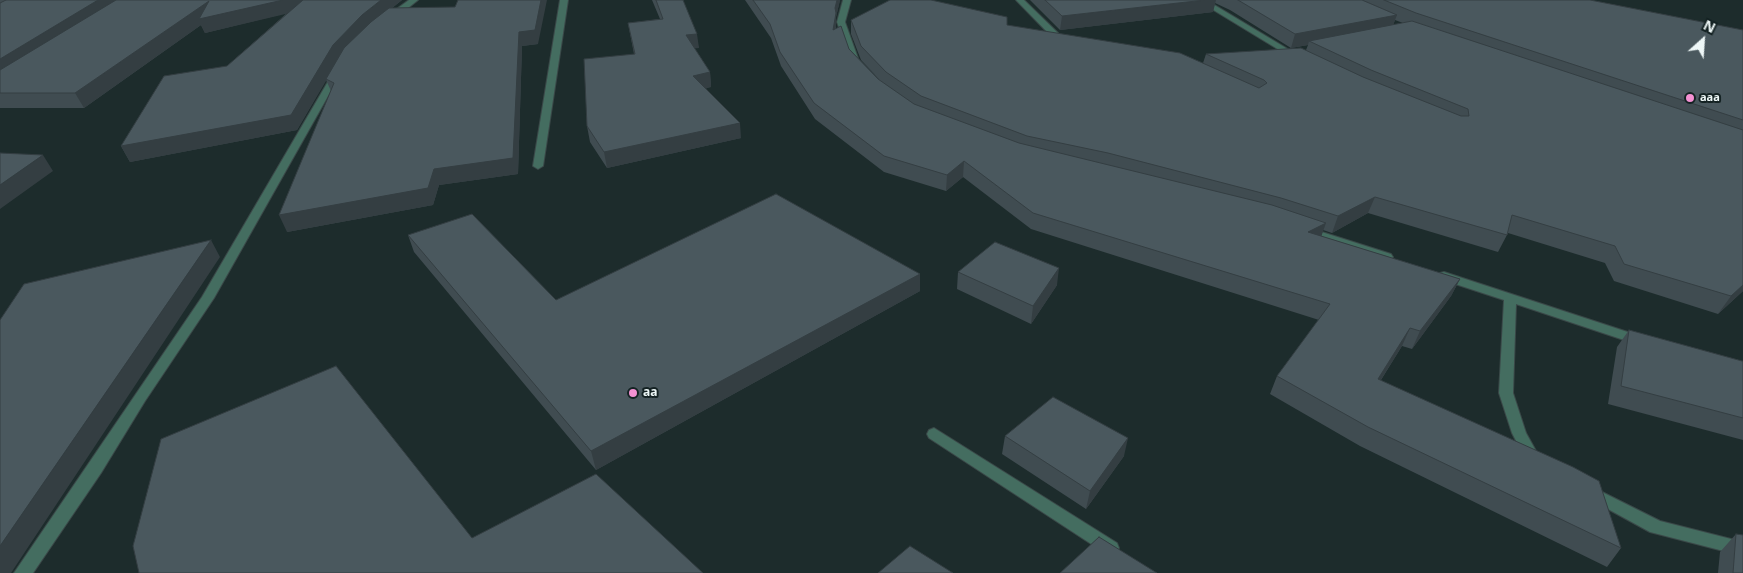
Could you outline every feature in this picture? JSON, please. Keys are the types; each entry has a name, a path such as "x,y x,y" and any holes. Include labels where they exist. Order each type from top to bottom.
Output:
{"street":[{"path":"378,27 414,0"},
{"path":"538,166 564,0"},
{"path":"848,0 841,22 855,62 868,76"},
{"path":"1020,0 1056,36"},
{"path":"1201,0 1290,54 1308,62"},
{"path":"1037,33 1065,38"},
{"path":"1270,55 1290,54 1300,51"},
{"path":"22,573 95,469 140,397 208,298 344,60"},
{"path":"1299,227 1400,261"},
{"path":"1437,274 1652,345"},
{"path":"1510,298 1506,393 1519,433 1535,463 1544,468"},
{"path":"934,434 1125,557"},
{"path":"1578,486 1656,527 1743,549"}],"building":[{"path":"6,0 98,0 0,59 0,3"},
{"path":"116,0 283,0 199,19 209,1 75,93 0,93 0,70"},
{"path":"303,0 381,0 362,15 333,45 291,115 121,146 164,76 227,66"},
{"path":"458,0 541,0 535,30 519,32 513,158 434,169 428,188 279,215 334,83 326,79 344,48 389,8 455,7"},
{"path":"656,0 683,0 697,34 686,35 710,72 693,76 740,123 604,152 587,126 584,59 635,54 628,23 663,19"},
{"path":"753,0 837,0 833,30 841,26 849,49 878,79 914,104 1019,143 1272,205 1326,223 1308,232 1460,279 1420,331 1410,328 1378,379 1573,467 1599,481 1621,548 1368,427 1277,376 1330,304 1033,213 964,161 947,175 884,156 814,103 780,52 770,24"},
{"path":"890,0 931,0 1007,17 1007,25 1180,53 1259,88 1267,83 1206,54 1301,48 1363,77 1461,116 1469,116 1468,109 1371,70 1309,41 1412,21 1743,130 1743,285 1731,296 1624,264 1615,246 1512,215 1507,235 1375,197 1338,216 1281,198 1108,153 1027,136 921,96 886,72 861,46 851,20"},
{"path":"1045,0 1205,0 1062,16"},
{"path":"1238,0 1362,0 1397,15 1295,34"},
{"name":"aaa","path":"1384,0 1590,0 1743,30 1743,120 1416,13"},
{"path":"0,153 43,155 0,185"},
{"name":"aa","path":"776,194 920,274 591,451 408,235 472,214 556,300"},
{"path":"211,240 0,546 0,320 24,284"},
{"path":"995,242 1059,268 1033,306 958,272"},
{"path":"1629,330 1743,361 1743,418 1621,386"},
{"path":"336,366 472,538 596,474 703,573 139,573 133,546 161,439"},
{"path":"1053,397 1128,438 1090,491 1005,436"},
{"path":"1736,534 1743,535 1743,573 1733,573"},
{"path":"1099,537 1157,573 1060,573"},
{"path":"910,546 953,573 878,573"}],"place":[{"name":"aaa","path":"1690,98"},
{"name":"aa","path":"633,393"}]}
